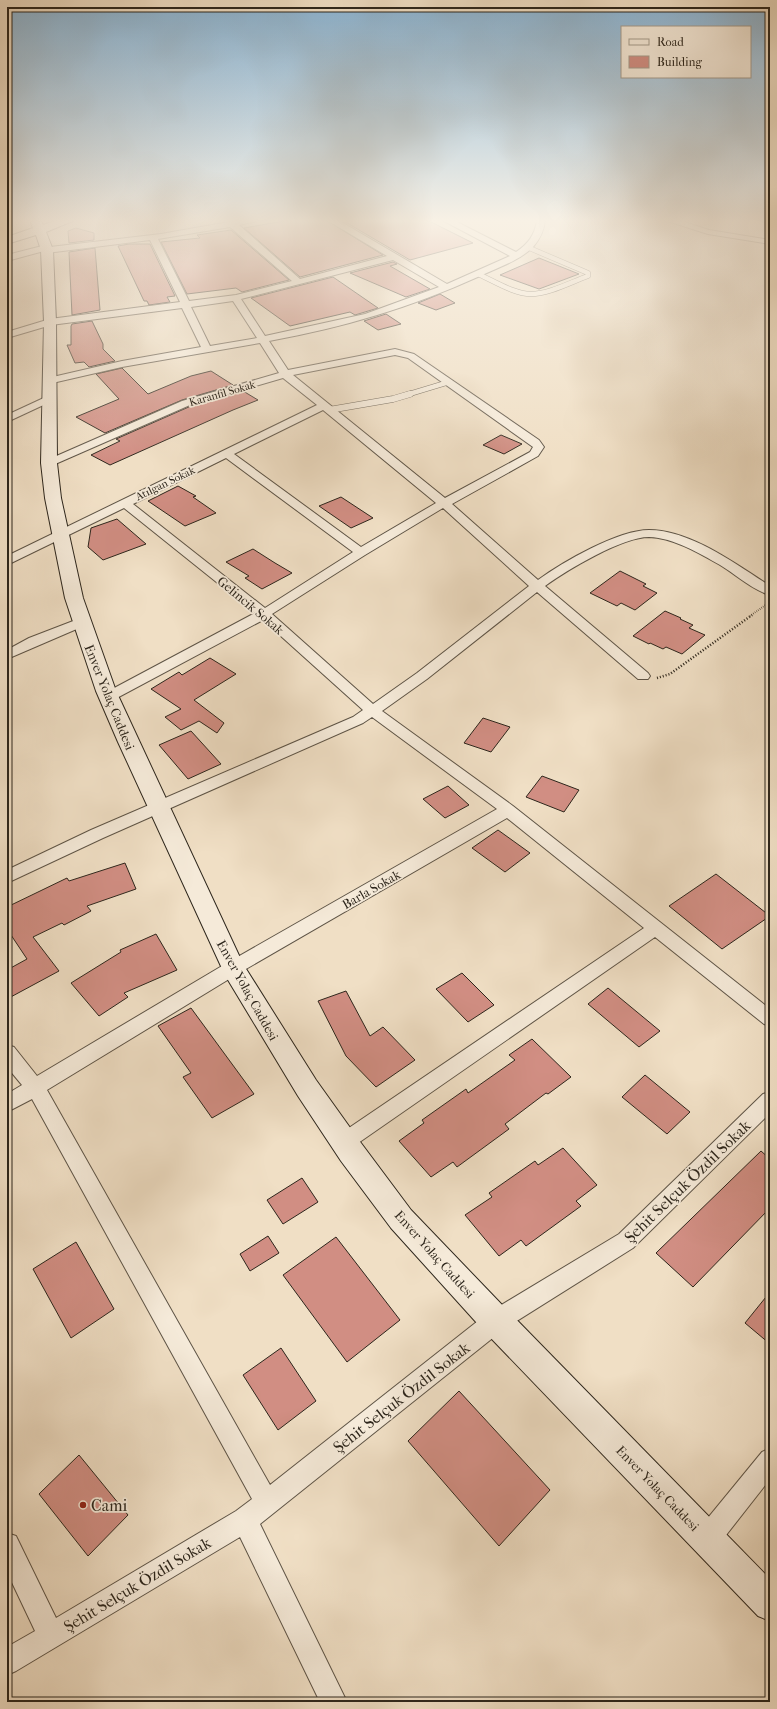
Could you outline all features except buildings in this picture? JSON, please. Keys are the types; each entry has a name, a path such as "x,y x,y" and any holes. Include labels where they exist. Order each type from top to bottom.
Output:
{"street":[{"name":"Enver Yolaç Caddesi","path":"48,300 50,322 48,390 49,462 53,498 64,557 81,622 108,697 233,968 274,1037 344,1142 401,1219 496,1321 770,1604"},
{"path":"185,300 207,349"},
{"path":"7,335 50,322 222,300"},
{"path":"237,300 286,374 444,502 537,586 643,676"},
{"path":"7,419 48,390 122,364 262,339 351,321 416,300"},
{"name":"Karanfil Sokak","path":"49,462 186,403 286,374 391,353 403,353 411,356 449,382"},
{"path":"108,697 264,614 444,502 534,454 539,448 535,442 449,382"},
{"name":"Atılgan Sokak","path":"7,561 226,454 327,408"},
{"path":"226,454 362,552"},
{"name":"Gelincik Sokak","path":"125,503 264,614 373,711 508,810 770,1019"},
{"path":"11,870 342,728 373,711 537,586 600,549 645,533 664,535 684,541 770,591"},
{"path":"7,655 34,641 81,622"},
{"name":"Barla Sokak","path":"7,1104 233,968 508,810"},
{"path":"344,1142 656,928"},
{"path":"7,1053 36,1087 267,1502"},
{"name":"Şehit Selçuk Özdil Sokak","path":"7,1662 245,1520 496,1321 626,1242 770,1100"},
{"path":"707,1539 770,1460"},
{"path":"245,1520 334,1702"},
{"path":"7,1545 51,1636"}],"lane":[{"path":"327,408 393,399 449,382"}],"path":[{"path":"643,676 659,678 670,674 770,602"}],"place":[{"name":"Cami","path":"83,1505"}]}
